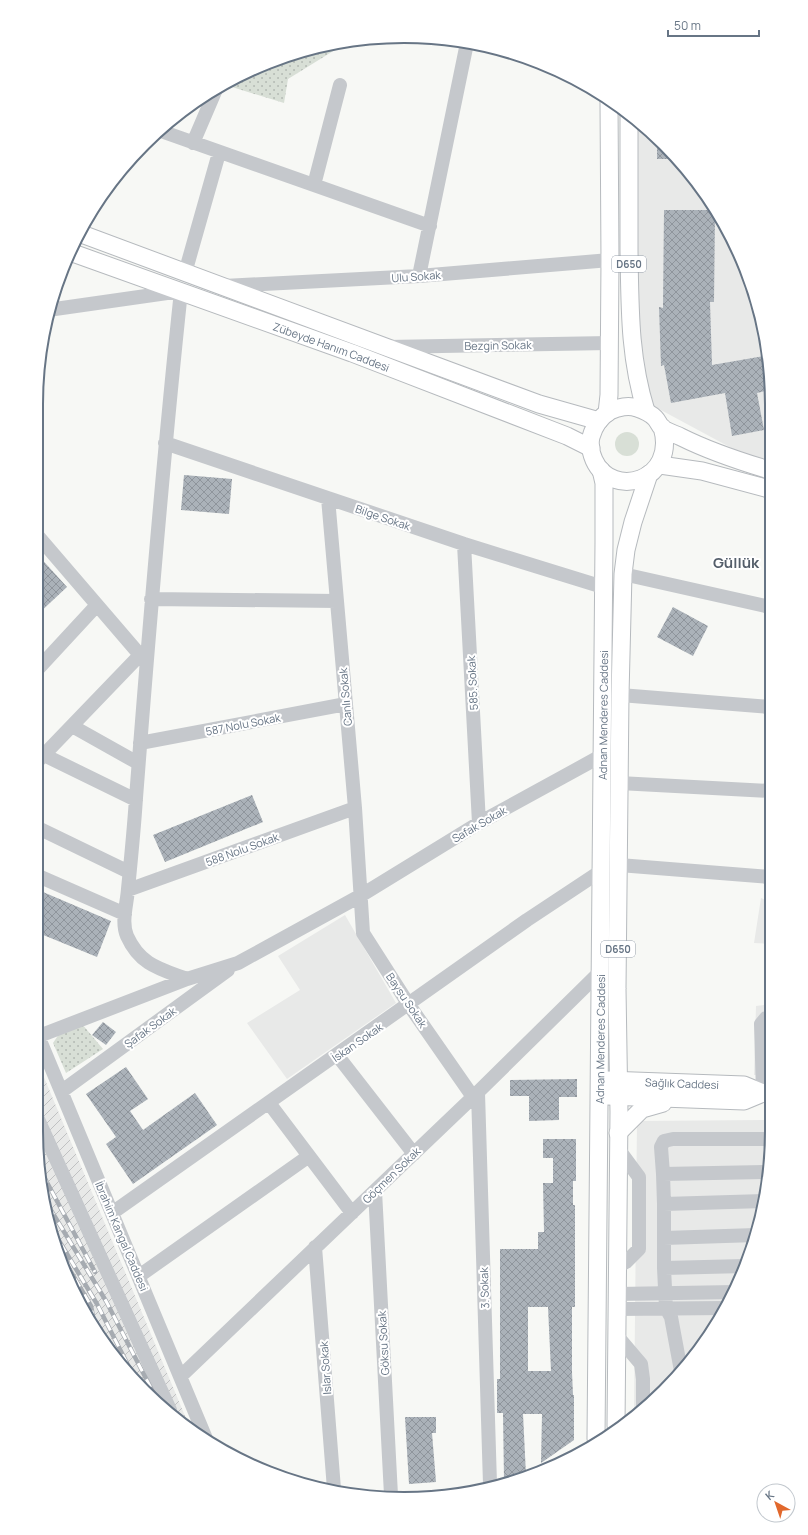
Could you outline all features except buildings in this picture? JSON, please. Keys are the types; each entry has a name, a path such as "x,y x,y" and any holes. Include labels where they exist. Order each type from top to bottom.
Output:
{"main road":[{"path":"603,417 610,342 609,107"},
{"name":"D650","path":"629,122 632,354 637,384 646,411"},
{"name":"Zübeyde Hanım Caddesi","path":"85,235 539,404 603,417"},
{"name":"Zübeyde Hanım Caddesi","path":"75,254 352,353 526,420 591,448"},
{"path":"622,407 634,407 646,411 655,418 662,427 665,439 665,450 654,470 643,478 630,482 617,480 597,466 590,440 594,428 603,417 622,407"},
{"path":"662,427 717,452 765,469"},
{"name":"Adnan Menderes Caddesi","path":"596,1437 604,489 601,470"},
{"path":"654,470 702,471 765,488"},
{"name":"Adnan Menderes Caddesi","path":"616,1423 619,1150 618,866 623,574 626,550 633,522 654,470"},
{"path":"618,1039 624,1063 629,1072 640,1078 658,1081"},
{"name":"Sağlık Caddesi","path":"599,1088 619,1088 658,1081 744,1085 765,1092"},
{"name":"Sağlık Caddesi","path":"619,1088 678,1099 744,1101 765,1094"},
{"path":"618,1133 642,1109 678,1099"}],"street":[{"path":"419,276 466,49"},
{"path":"314,185 340,85"},
{"path":"193,143 212,98"},
{"path":"166,133 219,153 430,226"},
{"path":"185,273 219,153"},
{"name":"Ulu Sokak","path":"221,286 419,276 610,260"},
{"path":"56,309 181,291 151,599 143,658 140,744 125,914 127,934 138,953 153,967 187,979"},
{"name":"Bezgin Sokak","path":"386,347 610,342"},
{"name":"Bilge Sokak","path":"165,443 464,544 603,587"},
{"name":"Canlı Sokak","path":"328,498 355,808 360,896"},
{"path":"43,542 143,658"},
{"name":"585. Sokak","path":"464,544 479,823"},
{"path":"623,574 765,605"},
{"path":"151,599 337,601"},
{"path":"43,663 97,605"},
{"path":"43,756 143,658"},
{"path":"620,694 765,707"},
{"name":"587 Nolu Sokak","path":"140,744 346,704"},
{"path":"72,726 138,763"},
{"name":"Safak Sokak","path":"360,896 479,823 602,756"},
{"path":"43,760 136,800"},
{"path":"619,783 765,791"},
{"name":"588 Nolu Sokak","path":"128,890 355,808"},
{"path":"43,830 129,872"},
{"path":"618,866 765,877"},
{"name":"İskan Sokak","path":"112,1213 409,1005 527,920 601,871"},
{"path":"43,878 125,914"},
{"name":"Şafak Sokak","path":"62,1091 238,963 360,896"},
{"name":"Baysu Sokak","path":"360,896 363,933 409,1005 476,1095"},
{"name":"Şafak Sokak","path":"43,1032 187,979 238,963"},
{"name":"Göçmen Sokak","path":"181,1376 476,1095 600,972"},
{"path":"765,1020 762,1024 765,1065"},
{"name":"İbrahim Kangal Caddesi","path":"43,1048 203,1431"},
{"path":"337,1055 414,1154"},
{"name":"3. Sokak","path":"476,1095 490,1482"},
{"path":"269,1103 352,1213"},
{"path":"43,1130 167,1402"},
{"path":"680,1363 671,1317 666,1308 664,1268 664,1204 661,1147 664,1141 673,1139 765,1139"},
{"path":"139,1276 309,1156"},
{"path":"663,1174 763,1172"},
{"name":"Göksu Sokak","path":"375,1191 391,1491"},
{"path":"664,1204 758,1201"},
{"path":"664,1238 750,1234"},
{"name":"Islar Sokak","path":"315,1247 334,1485"},
{"path":"664,1268 739,1266"},
{"path":"617,1302 665,1294 727,1292"},
{"path":"617,1302 666,1308 719,1308"},
{"path":"618,1337 641,1364 644,1380 643,1401"}],"shaded area":[{"path":"335,50 288,79 284,103 232,87 266,70 288,62"},
{"path":"634,126 659,149 690,184 717,224 738,266 753,311 762,357 765,404 765,462 750,458 646,402 630,336"},
{"path":"627,432 632,433 638,439 638,449 632,455 627,456 622,455 616,449 615,444 616,439 622,433"},
{"path":"761,898 765,900 765,944 754,943"},
{"path":"345,915 396,1003 287,1079 247,1023 300,990 278,956"},
{"path":"765,1005 765,1075 754,1075 756,1006"},
{"path":"82,1024 103,1049 66,1073 53,1043 61,1031"},
{"path":"43,1075 186,1419 149,1386 118,1351 91,1312 70,1269 55,1224 46,1178 43,1131"},
{"path":"765,1120 765,1131 762,1178 753,1224 738,1269 728,1291 717,1312 690,1351 659,1386 634,1409 637,1121"}],"railway":[{"path":"47,1182 95,1272"},
{"path":"53,1213 106,1301 151,1388"},
{"path":"61,1244 97,1304 125,1360"},
{"path":"72,1274 91,1306 93,1314"}],"district":[{"name":"Güllük","path":"736,562"}]}
